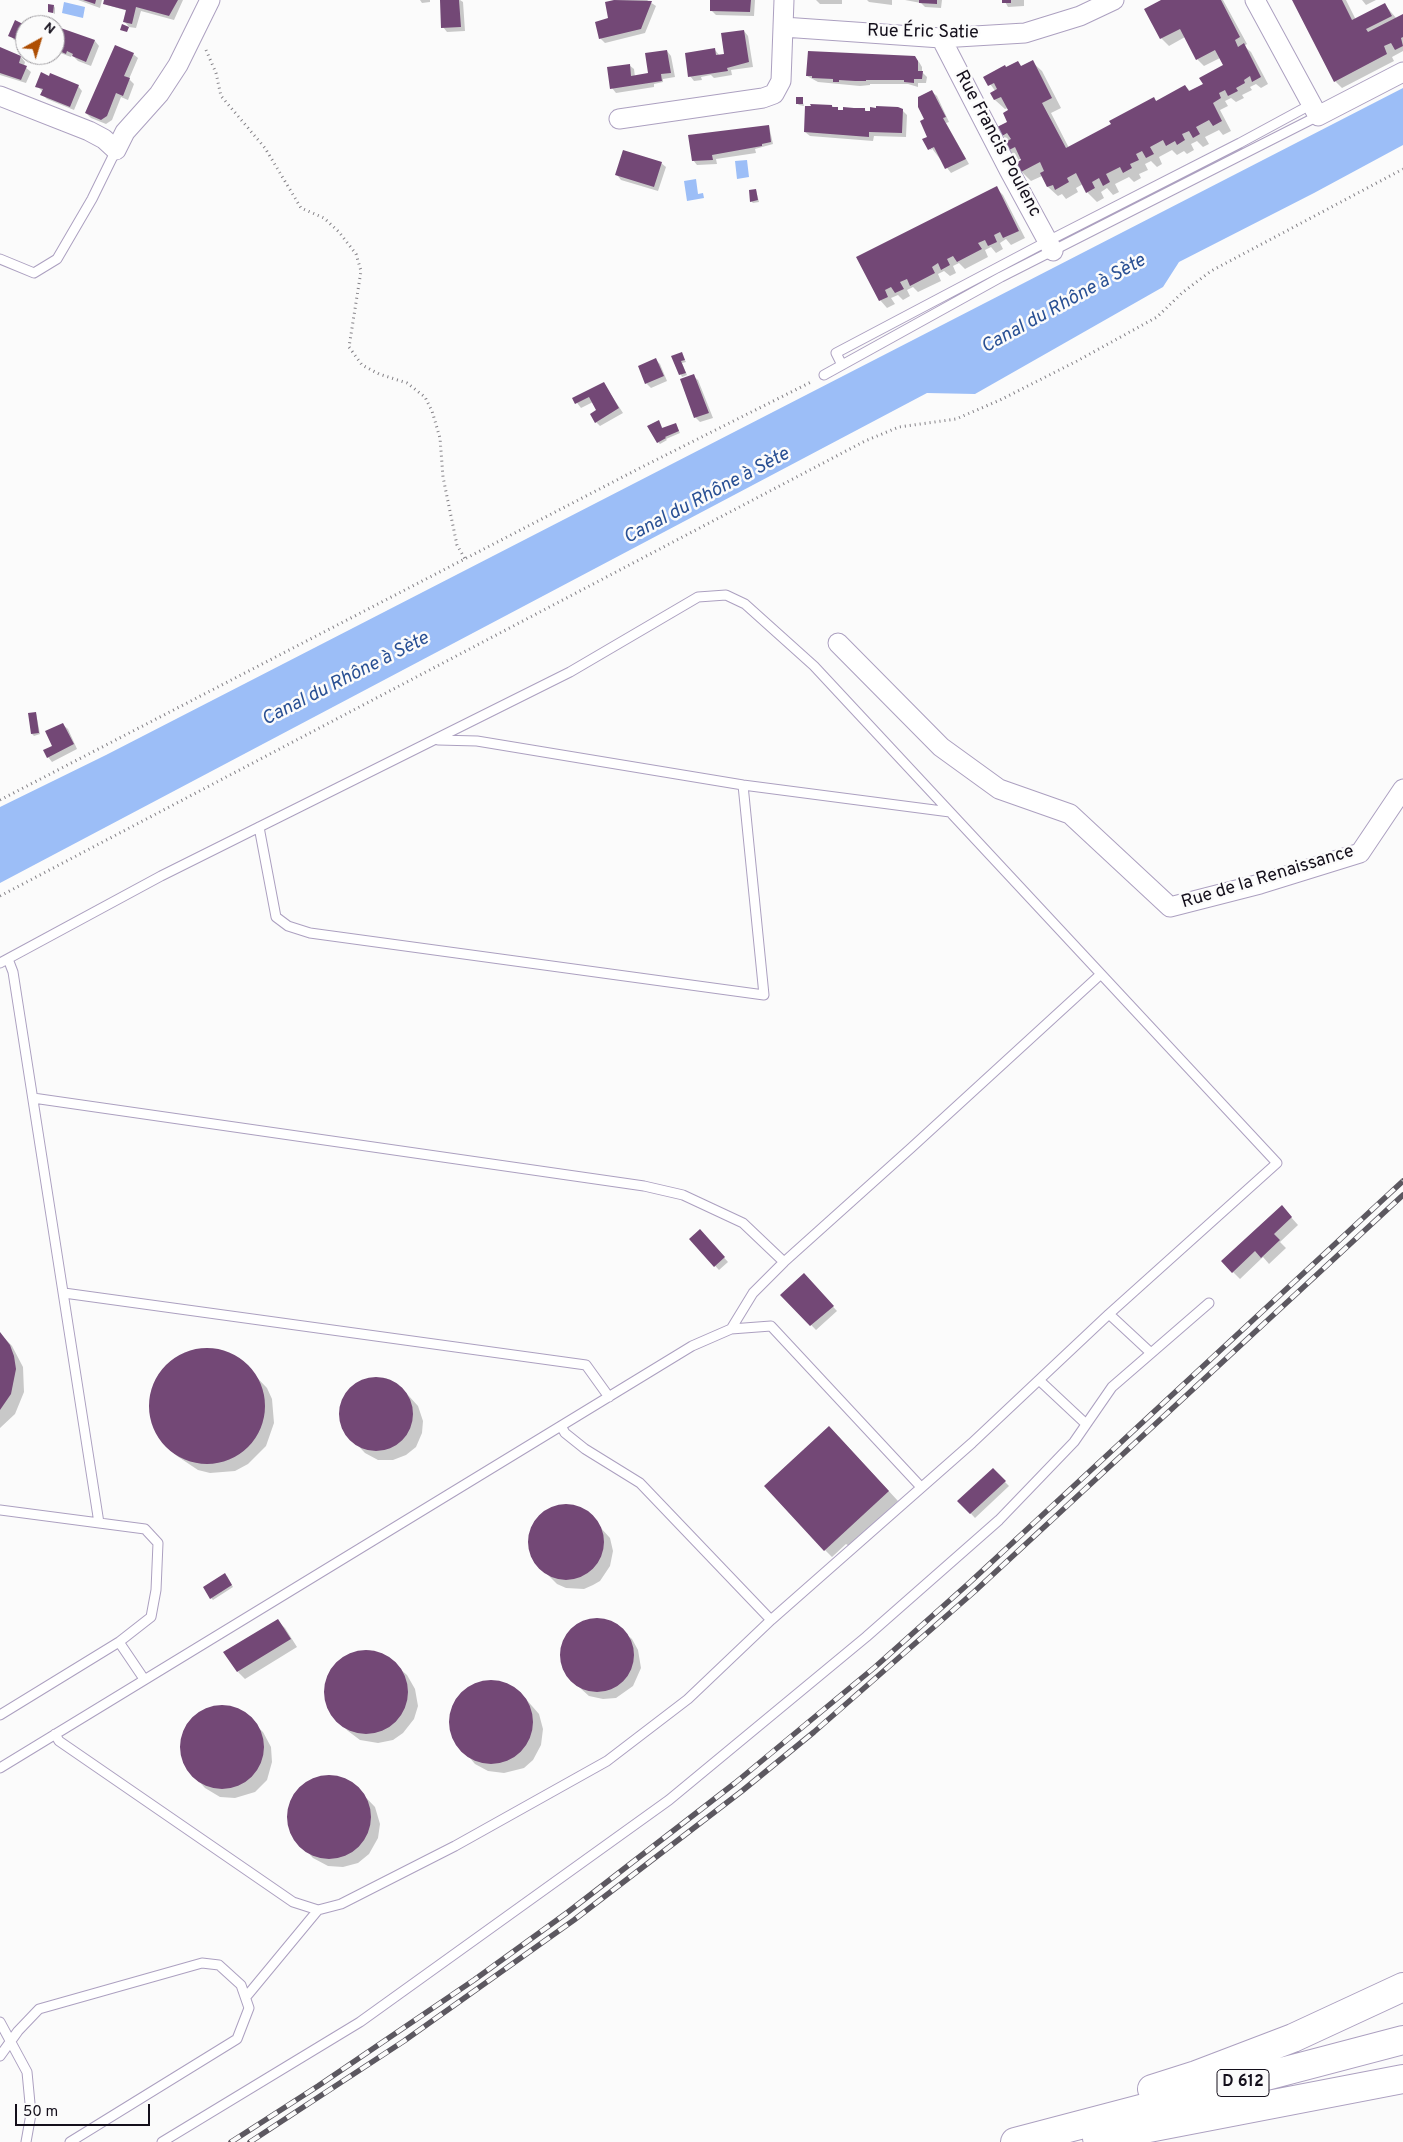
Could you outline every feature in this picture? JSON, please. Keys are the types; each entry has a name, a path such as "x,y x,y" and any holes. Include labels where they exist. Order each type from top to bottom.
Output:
{"main road":[{"path":"1080,2133 1092,2108 1196,2075 1292,2038 1403,1987"},
{"name":"D 612","path":"1030,2141 1080,2133 1403,2040"},
{"path":"1080,2133 1403,2079"}],"street":[{"path":"0,96 89,131 104,139 116,150 125,132 159,94 178,65 210,0"},
{"path":"619,120 763,98 774,94 781,81 784,0"},
{"name":"Rue Éric Satie","path":"783,27 941,38 1025,33 1080,16 1114,0"},
{"path":"1255,0 1315,110 1403,72"},
{"name":"Rue Francis Poulenc","path":"941,38 1050,246"},
{"name":"Rue de la Renaissance","path":"838,644 941,747 999,789 1070,814 1170,907 1260,884 1360,853 1403,789"}],"lane":[{"path":"842,366 836,353 1050,246 1240,143 1315,110"},
{"path":"0,259 34,274 57,258 92,199 116,150"},
{"path":"824,375 1001,277 1050,246"},
{"path":"55,1734 59,1742 293,1902 318,1910 341,1904 454,1846 607,1762 688,1699 771,1620 921,1487 1277,1163 814,666 745,604 726,595 698,597 570,672 161,876 4,961 13,972 100,1523"},
{"path":"435,740 477,740 743,785 950,812"},
{"path":"259,827 276,917 288,926 310,933 764,995 743,785"},
{"path":"731,1329 753,1293 784,1262 1101,974"},
{"path":"33,1098 644,1186 683,1195 743,1223 784,1262"},
{"path":"64,1294 586,1365 609,1397"},
{"path":"162,2142 360,2022 669,1800 866,1637 999,1520 1074,1442 1112,1387 1209,1303"},
{"path":"1109,1314 1151,1354"},
{"path":"0,1768 692,1346 731,1329 770,1326 921,1487"},
{"path":"1039,1380 1086,1424"},
{"path":"561,1426 565,1433 585,1449 640,1483 771,1620"},
{"path":"0,1510 145,1529 158,1543 156,1590 151,1617 119,1642 0,1715"},
{"path":"119,1642 144,1679"},
{"path":"246,1997 318,1910"},
{"path":"0,2056 39,2009 202,1963 220,1965 241,1985 249,2008 237,2039 70,2142"},
{"path":"0,2022 12,2040 28,2072 31,2114 26,2142"}],"path":[{"path":"196,30 216,73 221,96 265,148 301,208 324,218 339,232 356,254 361,271 349,347 362,365 379,374 407,383 425,397 432,411 440,438 443,477 457,545 466,559"},
{"path":"0,896 865,441 899,427 956,420 1069,365 1157,317 1183,292 1211,271 1403,169"},
{"path":"0,800 824,375"}],"water":[{"path":"64,2 85,7 83,18 62,13"},
{"name":"Canal du Rhône à Sète","path":"1403,88 1403,145 1179,262 1163,287 975,394 927,393 0,883 0,807 106,755"},
{"path":"747,160 749,177 737,179 735,161"},
{"path":"696,179 698,194 703,193 704,198 687,201 684,181"}],"building":[{"path":"83,0 96,0 95,4"},
{"path":"104,0 178,0 169,16 136,7 132,24 123,22 126,10 103,4"},
{"path":"440,0 459,0 461,27 441,28"},
{"path":"614,0 652,1 641,29 599,39 595,22 608,18 605,2"},
{"path":"710,0 751,0 750,12 710,11"},
{"path":"919,0 937,0 937,4 919,3"},
{"path":"1002,0 1011,0 1011,3 1002,3"},
{"path":"1161,0 1221,0 1240,37 1235,40 1238,47 1244,43 1261,77 1252,82 1250,76 1244,80 1245,83 1236,88 1238,91 1228,96 1225,90 1219,93 1221,98 1213,103 1222,121 1213,126 1209,120 1196,127 1200,134 1193,138 1189,131 1182,134 1185,140 1177,145 1175,141 1166,146 1163,140 1150,147 1154,154 1146,158 1142,151 1136,154 1139,160 1130,164 1132,168 1123,173 1120,167 1106,174 1110,182 1103,186 1099,178 1092,182 1095,188 1086,193 1076,173 1067,178 1069,182 1055,190 1053,185 1047,187 1040,173 1044,171 1040,162 1021,172 1016,163 1021,160 1015,147 1007,151 1003,143 1011,139 1007,133 1002,136 997,127 1007,122 1003,113 1008,110 1001,97 994,100 990,93 997,89 994,83 988,86 983,77 1005,65 1006,67 1018,61 1021,66 1033,60 1052,98 1042,103 1066,148 1111,124 1109,121 1154,97 1156,101 1185,85 1189,91 1203,84 1199,78 1223,65 1215,50 1196,60 1180,29 1160,39 1144,9"},
{"path":"1292,0 1342,0 1352,20 1385,3 1392,16 1366,29 1368,32 1403,14 1403,37 1401,38 1403,46 1395,50 1391,43 1384,46 1387,54 1334,82"},
{"path":"48,4 54,5 53,13 48,12"},
{"path":"15,20 15,39 8,36"},
{"path":"122,24 129,27 127,32 120,30"},
{"path":"65,30 95,40 86,62 72,56 73,54 67,51 66,54"},
{"path":"744,30 749,62 727,68 728,71 688,77 685,53 715,48 716,55 724,54 721,33"},
{"path":"115,45 134,53 124,76 130,78 123,96 116,93 107,116 101,120 85,113"},
{"path":"0,47 15,53 15,65 27,66 21,80 0,73"},
{"path":"667,50 671,73 661,74 662,81 610,89 607,67 630,64 631,76 648,73 645,53"},
{"path":"808,51 915,56 918,61 918,71 923,71 922,79 914,79 914,83 904,82 904,80 839,80 839,82 833,82 833,79 812,78 812,76 806,76"},
{"path":"41,72 49,76 50,73 79,85 70,107 40,95 43,89 35,87"},
{"path":"932,90 946,117 943,118 966,159 945,169 934,147 928,150 922,139 927,137 920,121 924,119 918,107 918,97"},
{"path":"796,97 803,97 803,104 796,104"},
{"path":"810,104 832,105 832,107 838,107 838,110 843,110 843,107 865,108 865,111 870,111 870,107 876,108 876,106 898,107 903,109 902,133 869,132 869,137 804,132 805,106 811,106"},
{"path":"769,125 771,142 762,144 762,146 712,155 713,160 692,161 688,135"},
{"path":"623,150 662,162 654,187 615,175"},
{"path":"997,186 1019,231 1003,238 1000,232 994,235 997,242 988,246 985,240 978,243 982,249 957,262 953,256 947,259 950,265 941,270 938,263 932,267 935,273 910,286 907,279 900,282 904,289 895,293 891,287 885,290 888,297 879,301 856,257"},
{"path":"756,189 758,200 750,202 749,190"},
{"path":"682,352 685,360 681,361 686,373 679,375 671,356"},
{"path":"656,358 664,376 645,384 638,366"},
{"path":"694,374 709,413 694,418 680,379"},
{"path":"604,382 619,408 595,423 590,414 596,410 589,397 575,404 572,398"},
{"path":"659,420 662,428 676,423 679,431 657,443 647,426"},
{"path":"36,712 39,733 31,734 28,713"},
{"path":"63,723 74,744 47,758 43,750 52,746 45,731"},
{"path":"1282,1205 1292,1217 1274,1234 1280,1240 1261,1258 1255,1251 1232,1273 1221,1261"},
{"path":"700,1229 725,1257 714,1267 689,1239"},
{"path":"804,1273 834,1306 810,1326 780,1295"},
{"path":"0,1332 10,1345 16,1369 11,1394 0,1410"},
{"path":"207,1348 229,1353 248,1365 260,1384 265,1406 260,1428 248,1447 229,1459 207,1464 185,1459 166,1447 154,1428 149,1406 154,1384 166,1365 185,1353"},
{"path":"369,1377 383,1377 397,1383 407,1393 413,1407 411,1428 397,1445 383,1451 369,1451 355,1445 345,1435 339,1421 339,1407 345,1393 355,1383"},
{"path":"829,1426 889,1491 824,1551 764,1486"},
{"path":"993,1468 1006,1481 970,1514 957,1501"},
{"path":"566,1504 580,1507 593,1515 601,1528 604,1542 601,1556 593,1569 580,1577 566,1580 552,1577 539,1569 531,1556 528,1542 531,1528 539,1515 552,1507"},
{"path":"225,1573 232,1585 210,1599 203,1587"},
{"path":"590,1618 604,1618 618,1624 628,1634 634,1648 634,1662 628,1676 618,1686 604,1692 590,1692 576,1686 566,1676 560,1662 560,1648 566,1634 576,1624"},
{"path":"278,1619 291,1639 237,1672 223,1652"},
{"path":"366,1650 382,1653 396,1662 405,1676 408,1692 405,1708 396,1722 382,1731 366,1734 350,1731 336,1722 327,1708 324,1692 327,1676 336,1662 350,1653"},
{"path":"483,1680 499,1680 515,1687 526,1698 533,1714 530,1738 521,1752 515,1757 499,1764 483,1764 467,1757 456,1746 449,1730 449,1714 456,1698 467,1687"},
{"path":"222,1705 238,1708 252,1717 261,1731 264,1747 261,1763 252,1777 238,1786 222,1789 206,1786 192,1777 183,1763 180,1747 183,1731 192,1717 206,1708"},
{"path":"329,1775 352,1782 364,1794 371,1817 364,1840 352,1852 329,1859 306,1852 294,1840 287,1817 294,1794 306,1782"}],"railway":[{"path":"231,2142 318,2086 474,1980 568,1912 735,1783 875,1667 968,1584 1403,1181"},
{"path":"250,2142 404,2041 574,1920 742,1791 814,1732 975,1591 1403,1195"}]}
